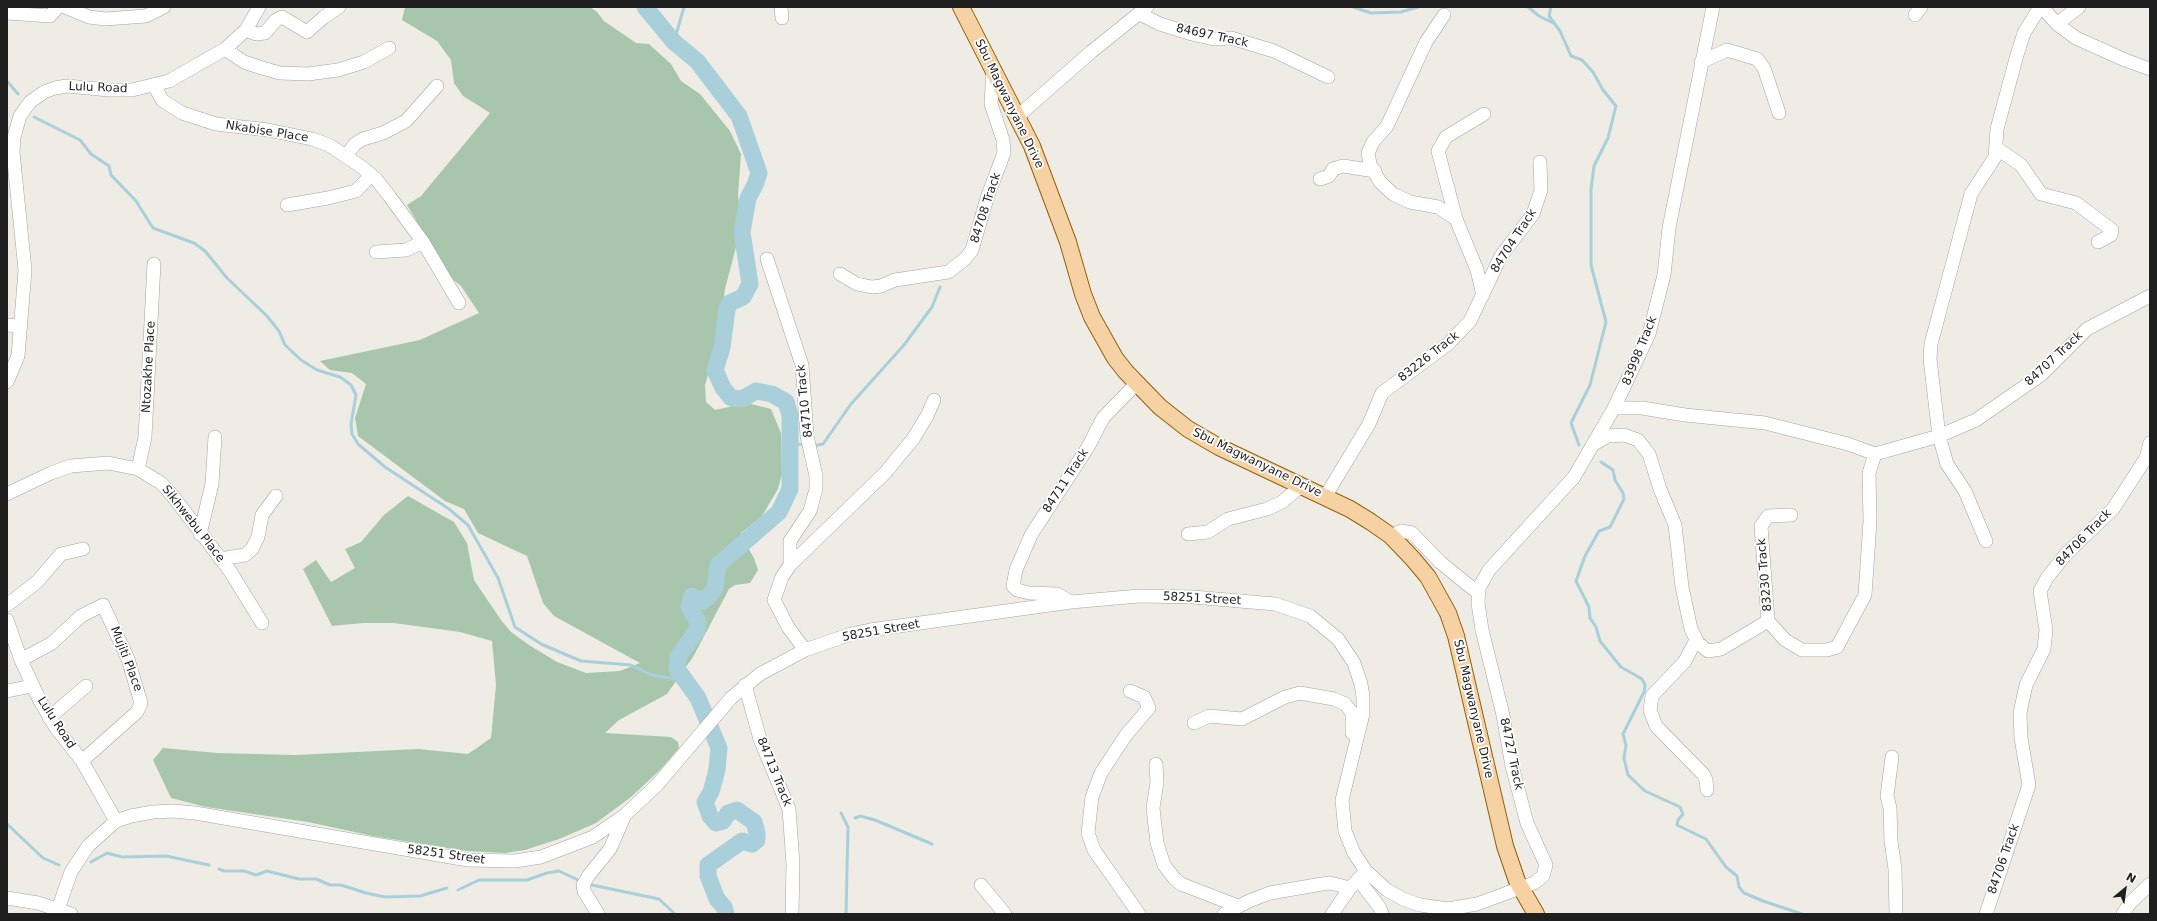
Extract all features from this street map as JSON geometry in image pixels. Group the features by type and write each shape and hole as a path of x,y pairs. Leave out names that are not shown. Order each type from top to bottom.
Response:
{"main road":[{"name":"Sbu Magwanyane Drive","path":"961,7 1018,116 1041,169 1068,242 1083,294 1092,317 1115,358 1136,384 1160,407 1188,429 1219,447 1361,515 1391,536 1413,558 1428,578 1441,600 1452,626 1505,846 1520,888 1536,914"}],"street":[{"path":"7,13 50,16 58,7"},
{"path":"65,7 89,17 105,19 146,16 164,7"},
{"name":"Lulu Road","path":"7,382 18,356 25,270 13,152 14,137 20,116 30,102 44,92 54,88 67,86 117,90 154,85 184,74 225,49 246,30 259,7"},
{"path":"246,30 259,34 265,33 276,20 282,17 307,32 324,17 339,7"},
{"name":"83998 Track","path":"1478,598 1481,583 1489,570 1574,478 1596,443 1638,360 1656,311 1664,275 1671,220 1713,7"},
{"path":"1986,541 1965,491 1947,464 1939,436 1930,359 1930,344 1971,194 1992,162 1996,148 1997,129 2021,40 2041,7 2057,24 2086,43 2150,69"},
{"path":"2057,24 2079,7"},
{"path":"1018,116 1091,52 1143,10"},
{"name":"84697 Track","path":"1143,10 1160,24 1214,39 1231,38 1274,51 1328,77"},
{"path":"1444,15 1426,42 1387,126 1370,148 1368,153 1370,164 1380,182 1400,198 1438,207 1456,220"},
{"path":"225,49 244,62 262,68 280,73 308,74 344,68 364,62 389,48"},
{"path":"1701,62 1727,50 1758,59 1764,68 1779,113"},
{"name":"84708 Track","path":"840,274 857,284 872,287 881,286 895,280 948,272 972,250 988,195 1004,153 1003,140 991,104 993,70"},
{"name":"Nkabise Place","path":"154,85 162,100 169,106 195,118 216,124 268,130 312,139 329,145 346,156 371,175 390,197 423,242 459,303"},
{"path":"346,156 355,144 363,139 383,133 406,121 437,86"},
{"path":"1483,295 1477,270 1456,220 1438,151 1446,137 1484,114"},
{"path":"1996,148 2021,165 2041,194 2076,203 2112,230 2112,235 2098,242"},
{"name":"84704 Track","path":"1483,295 1501,256 1525,226 1539,200 1540,162"},
{"path":"1320,179 1329,176 1333,169 1343,166 1375,171"},
{"path":"287,204 328,198 356,191 371,175"},
{"path":"376,252 406,250 423,242"},
{"name":"84710 Track","path":"767,259 802,365 806,430 816,476 816,489 810,511 790,541 790,565"},
{"name":"Ntozakhe Place","path":"138,469 145,437 154,264"},
{"name":"83226 Track","path":"1325,497 1369,424 1382,393 1458,335 1474,314 1483,295"},
{"name":"84707 Track","path":"1874,454 1939,436 1976,420 2041,375 2087,329 2150,296"},
{"path":"7,325 21,326"},
{"name":"84711 Track","path":"1071,602 1057,594 1029,592 1014,588 1013,581 1016,570 1030,535 1088,447 1106,413 1136,384"},
{"path":"805,650 788,627 774,600 782,577 790,565 885,473 913,439 927,416 934,400"},
{"path":"1614,408 1642,408 1685,415 1766,423 1848,444 1874,454 1869,473 1870,521 1865,595 1840,642 1834,649 1802,650 1785,640 1768,621"},
{"path":"1596,443 1608,436 1624,435 1638,440 1644,446 1653,463 1660,489 1673,520 1686,605 1691,629 1696,640 1685,661 1652,696 1650,710 1656,726 1703,774 1707,790"},
{"path":"200,534 212,484 215,437"},
{"name":"84706 Track","path":"1986,914 2029,785 2021,738 2020,713 2026,685 2044,649 2046,630 2040,591 2066,554 2113,509 2146,458 2150,443"},
{"name":"Sikhwebu Place","path":"7,494 50,473 71,466 108,463 138,469 161,483 243,589 262,623"},
{"path":"1188,534 1208,532 1228,519 1267,509 1282,502 1302,486"},
{"path":"220,559 245,555 252,549 258,537 262,515 276,496"},
{"name":"83230 Track","path":"1696,640 1702,648 1708,651 1716,651 1768,621 1761,526 1768,516 1791,514"},
{"path":"1391,536 1406,531 1412,534 1478,598"},
{"path":"7,605 34,585 61,554 83,550"},
{"name":"58251 Street","path":"58,909 71,872 78,858 88,846 116,821 131,816 173,810 468,860 492,862 515,861 541,857 592,837 625,815 657,785 717,713 745,686 769,668 805,650 851,634 870,630 1071,602 1139,596 1193,597 1275,604 1310,616 1338,639 1354,663 1362,684 1362,714 1342,800 1343,816 1358,879 1387,890 1403,899 1435,908 1448,909 1477,904 1520,888"},
{"name":"84727 Track","path":"1478,598 1482,630 1523,811 1546,865 1546,872 1539,880 1520,888"},
{"name":"Mujiti Place","path":"20,660 52,643 81,616 103,605 128,659 141,703 137,712 82,761"},
{"name":"Lulu Road","path":"7,622 20,660 49,718 82,761 116,821"},
{"path":"7,691 32,686"},
{"path":"49,718 86,686"},
{"name":"84713 Track","path":"745,686 760,739 789,809 793,864 792,914"},
{"path":"1130,691 1144,697 1149,708 1126,734 1101,773 1092,797 1088,832 1094,850 1139,914"},
{"path":"1194,723 1209,716 1242,719 1293,694 1307,694 1334,699 1345,704 1352,713 1353,726 1346,755 1350,766"},
{"path":"1892,757 1887,796 1890,808 1891,841 1895,869 1896,914"},
{"path":"1156,764 1157,782 1153,808 1157,843 1164,865 1174,878 1181,884 1238,906"},
{"path":"598,914 584,891 583,885 589,875 610,849 625,815"},
{"path":"1224,914 1238,906 1270,893 1306,886 1330,884 1358,879"},
{"path":"1332,914 1358,879"},
{"path":"1358,879 1380,908 1382,914"},
{"path":"2122,914 2130,903 2150,884"},
{"path":"981,885 1005,914"},
{"path":"7,898 38,902 71,914"}],"green space":[{"path":"405,7 590,7 597,12 604,21 636,43 649,44 671,64 681,81 700,94 730,131 741,154 738,195 741,228 725,289 719,337 705,385 706,402 715,410 747,403 771,409 781,433 782,474 778,489 762,516 740,534 754,558 758,570 750,583 735,585 729,589 693,657 667,694 619,720 605,733 671,737 678,742 679,748 660,770 631,797 596,823 559,839 525,850 505,853 466,851 373,836 308,822 206,807 171,798 153,760 163,748 217,753 295,755 418,749 468,754 491,738 496,685 492,641 460,632 394,623 363,623 332,626 303,569 316,560 331,582 355,568 345,549 361,542 384,515 408,496 454,522 467,543 474,580 511,632 529,645 557,662 586,673 620,671 640,663 554,616 543,603 527,556 478,533 464,509 445,501 358,436 355,418 366,384 352,373 330,370 320,361 420,340 479,313 461,286 451,278 407,205 421,196 490,113 463,96 454,83 451,60 437,41 402,20"}],"waterway":[{"path":"645,7 674,42 697,61 739,116 759,173 748,198 742,232 750,284 743,297 730,303 727,309 722,348 715,370 723,388 731,398 742,399 756,391 772,394 786,402 790,415 790,489 779,512 718,565 715,587 711,594 703,601 692,596 689,607 698,622 697,630 678,657 677,669 698,698 719,748 717,770 711,792 705,802 710,816 716,823 723,821 728,813 737,810 754,822 757,833 757,840 752,844 742,841 708,865 708,876 717,899 724,907 726,914"},
{"path":"674,42 684,7"},
{"path":"1353,7 1371,13 1401,12 1418,7"},
{"path":"1528,7 1539,16 1553,23"},
{"path":"1551,7 1549,16 1560,31 1571,56 1582,60 1593,72 1603,90 1616,106 1608,138 1594,166 1591,190 1591,265 1606,322 1590,385 1571,423 1579,445"},
{"path":"7,81 18,94"},
{"path":"34,117 80,140 91,154 109,166 111,175 136,201 153,228 194,243 205,251 227,278 267,316 279,331 285,345 301,360 317,370 340,377 351,385 356,395 351,424 352,434 358,444 385,467 449,509 468,525 498,578 515,627 541,644 581,661 631,665 652,675 687,681"},
{"path":"813,446 823,444 851,404 904,345 932,307 940,287"},
{"path":"789,443 805,445"},
{"path":"1601,462 1613,470 1615,480 1623,493 1624,499 1610,527 1599,531 1585,556 1576,581 1589,607 1590,618 1596,627 1600,641 1621,667 1642,679 1645,685 1644,692 1623,734 1626,745 1624,758 1628,775 1645,791 1680,807 1683,814 1678,820 1677,825 1706,839 1726,867 1737,876 1739,887 1744,893 1802,914"},
{"path":"841,813 848,827 846,914"},
{"path":"855,818 860,816 875,820 932,844"},
{"path":"7,824 43,858 59,865"},
{"path":"91,862 107,853 122,857 166,856 209,865"},
{"path":"219,869 224,871 244,871 256,875 267,871 299,879 316,879 330,885 341,885 385,897 420,896 447,888"},
{"path":"458,890 479,880 527,880 547,873 559,871 580,881"},
{"path":"587,884 659,899 675,914"}]}
